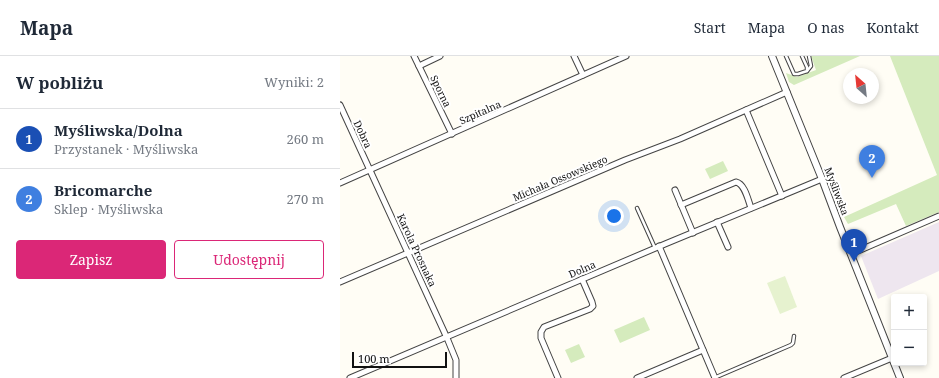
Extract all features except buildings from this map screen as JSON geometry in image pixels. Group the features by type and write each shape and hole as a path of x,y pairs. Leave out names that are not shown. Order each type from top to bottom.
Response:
{"street":[{"name":"Sporna","path":"414,56 452,134"},
{"path":"419,66 440,56"},
{"path":"574,56 583,75"},
{"name":"Szpitalna","path":"340,183 626,56"},
{"name":"Myśliwska","path":"772,56 891,355"},
{"name":"Michała Ossowskiego","path":"340,282 786,92"},
{"name":"Dobra","path":"340,105 370,170"},
{"path":"746,110 782,196"},
{"name":"Karola Prosnaka","path":"370,170 447,338 456,360 456,378"},
{"name":"Dolna","path":"350,378 447,338 657,247 822,179"},
{"path":"681,205 736,182 740,182 743,186 751,208"},
{"path":"675,190 693,233"},
{"path":"851,254 939,216"},
{"path":"717,222 728,247"},
{"path":"657,247 714,378"},
{"path":"558,378 541,338 541,332 544,327 590,309 592,302 582,279"},
{"path":"636,378 703,350"},
{"path":"844,378 891,358"},
{"name":"Myśliwska","path":"895,366 900,378"},
{"path":"858,372 861,378"}],"lane":[{"path":"786,56 794,74 807,71 811,66 809,56"},
{"path":"802,56 807,67 807,71"},
{"path":"637,208 657,247"},
{"path":"714,378 791,345 793,343 794,336"}],"shaded area":[{"path":"939,222 939,271 878,299 861,256"}],"green space":[{"path":"811,56 860,56 794,85 789,82 786,73 797,77 816,70"},
{"path":"890,56 939,56 939,212 906,226 896,204 848,224 844,217 937,175"},
{"path":"723,161 728,171 710,179 705,169"},
{"path":"785,276 797,307 780,314 767,283"},
{"path":"644,317 650,330 620,343 614,330"},
{"path":"579,344 585,357 571,363 565,350"}],"place":[{"name":"Bricomarche","path":"872,178"},
{"name":"Myśliwska/Dolna","path":"854,262"}]}
